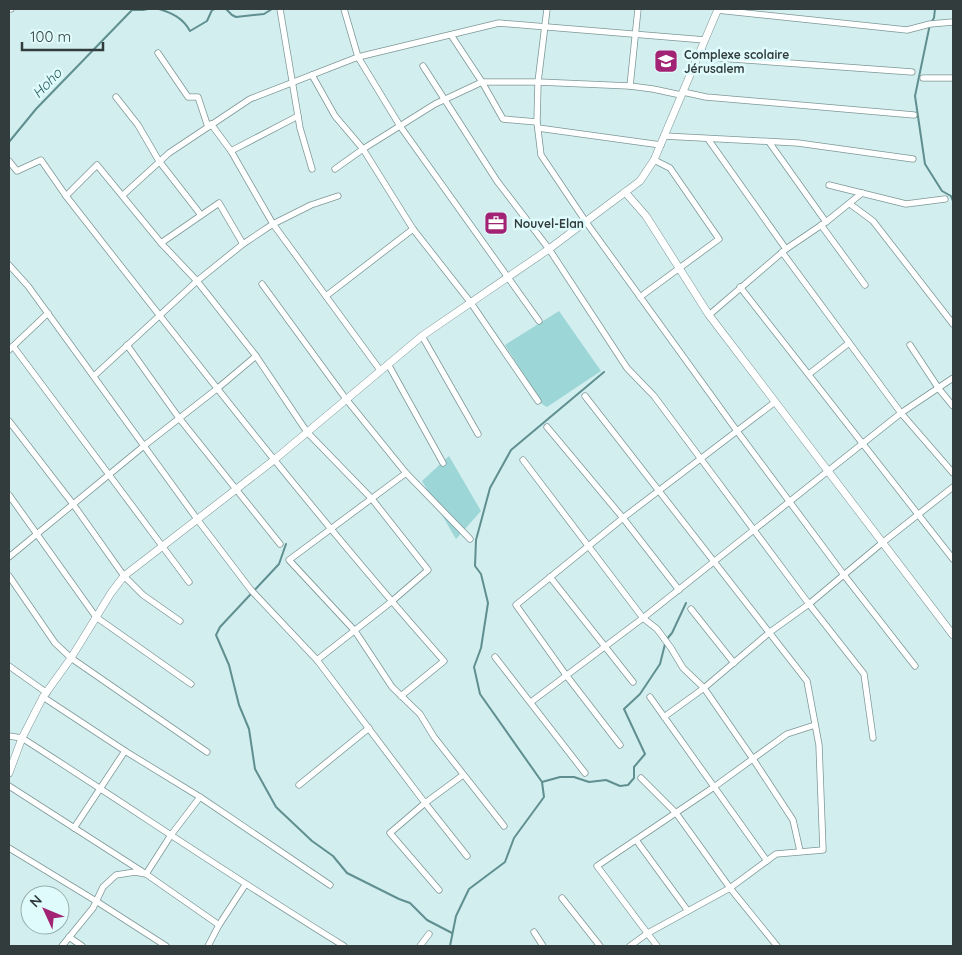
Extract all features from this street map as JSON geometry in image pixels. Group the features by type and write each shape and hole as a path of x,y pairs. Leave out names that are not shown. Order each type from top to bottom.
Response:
{"street":[{"path":"280,9 300,128 312,169"},
{"path":"344,9 358,56 400,126 539,321"},
{"path":"547,9 538,82 537,125 541,155 586,222 737,431 915,666"},
{"path":"630,86 638,9"},
{"path":"9,773 22,738 45,695 124,576 274,460 422,336 549,249 640,181 661,146 718,9 907,30 930,24 953,22"},
{"path":"123,195 169,153 250,99 293,84 358,56 499,23 705,40"},
{"path":"451,35 482,82 503,119 661,146"},
{"path":"700,51 719,58 912,72"},
{"path":"158,54 188,97 198,97 210,126 232,151 273,224 380,370"},
{"path":"423,66 497,181 549,249 627,368 654,396 809,604 864,674 873,738"},
{"path":"312,75 335,116 363,149 413,230 471,303 538,401"},
{"path":"923,78 953,78"},
{"path":"335,169 400,126 445,100 482,82 538,82 630,86 706,97 914,116"},
{"path":"116,97 138,125 159,161 201,215"},
{"path":"232,151 298,116"},
{"path":"664,136 798,143 913,159"},
{"path":"708,139 849,343 901,413 953,473"},
{"path":"769,142 865,285"},
{"path":"9,161 17,171 41,160 66,196 274,460 391,602 444,660 401,696"},
{"path":"640,297 719,239 670,168 654,160"},
{"path":"66,196 97,165 161,243 197,281 256,356 307,432 372,499 428,570 391,602 317,660"},
{"path":"829,185 906,204 945,199"},
{"path":"625,192 646,216 709,315 953,635"},
{"path":"709,315 784,251 850,204 862,193"},
{"path":"94,376 197,281 243,244 273,224 311,205 338,196"},
{"path":"161,243 219,202 243,244"},
{"path":"850,204 874,221 953,324"},
{"path":"326,296 413,230"},
{"path":"9,265 28,286 145,444 197,519 253,592 317,660 467,856"},
{"path":"262,284 346,399 406,473 470,539"},
{"path":"740,287 953,559"},
{"path":"48,313 11,348 109,474 189,582"},
{"path":"422,336 478,434"},
{"path":"808,374 849,343"},
{"path":"127,345 179,418 280,544"},
{"path":"910,345 939,389 953,406"},
{"path":"9,557 145,444 256,356"},
{"path":"388,364 444,463"},
{"path":"530,702 715,562 901,413 953,378"},
{"path":"585,396 807,680 819,745 823,850 776,854 730,888 648,933 630,946"},
{"path":"620,745 566,675 516,605 623,518 775,402"},
{"path":"9,421 74,504 124,576 143,595 180,621"},
{"path":"547,427 623,518 679,590"},
{"path":"523,460 643,618 657,629 672,648 683,668 704,688 793,820 800,851"},
{"path":"406,473 290,560 355,631 392,686 420,714 434,737 504,826"},
{"path":"664,717 704,688 770,632 809,604 953,487"},
{"path":"9,495 96,617 191,684"},
{"path":"9,576 55,643 71,658 207,752"},
{"path":"550,577 633,682"},
{"path":"691,608 734,663"},
{"path":"495,657 585,773"},
{"path":"9,666 45,695 125,751 200,797 330,885"},
{"path":"650,697 767,861"},
{"path":"657,946 597,866 714,787 787,734 815,725"},
{"path":"299,785 369,728"},
{"path":"9,736 22,738 245,885 344,946"},
{"path":"74,828 125,751"},
{"path":"438,890 390,833 425,803 463,775"},
{"path":"641,778 676,813 730,888 777,946"},
{"path":"9,786 146,874 219,925"},
{"path":"146,874 171,835 200,797"},
{"path":"636,840 688,911"},
{"path":"9,848 166,946"},
{"path":"62,946 93,908 104,887 116,875 135,872 146,874"},
{"path":"208,946 245,885"},
{"path":"562,898 600,946"},
{"path":"534,932 543,946"},
{"path":"420,946 429,934"},
{"path":"69,937 82,946"}],"shaded area":[{"path":"559,311 601,371 547,407 542,404 505,345"},
{"path":"449,456 481,511 456,539 422,481"}],"waterway":[{"name":"Hoho","path":"9,142 36,109 132,10 148,9"},
{"name":"Hoho","path":"159,9 177,17 190,31 207,21 212,10 215,9"},
{"name":"Hoho","path":"226,9 236,17 264,14 272,9"},
{"path":"935,9 934,18 930,24 915,96 925,164 942,191 951,196 953,201"},
{"path":"450,946 456,916 469,889 505,862 514,838 544,797 542,782 480,694 474,667 481,648 488,603 481,574 475,566 476,540 490,488 511,450 604,372"},
{"path":"286,544 279,564 220,627 216,635 229,665 239,705 249,729 255,769 276,807 312,841 333,856 347,873 410,903 427,920 452,933"},
{"path":"542,782 560,777 574,777 589,782 606,780 620,786 628,785 634,778 634,767 645,754 624,709 640,694 660,664 666,640 672,633 686,603"},
{"path":"953,928 953,936"}],"place":[{"name":"Complexe scolaire Jérusalem","path":"666,61"},
{"name":"Nouvel-Elan","path":"496,223"}]}
